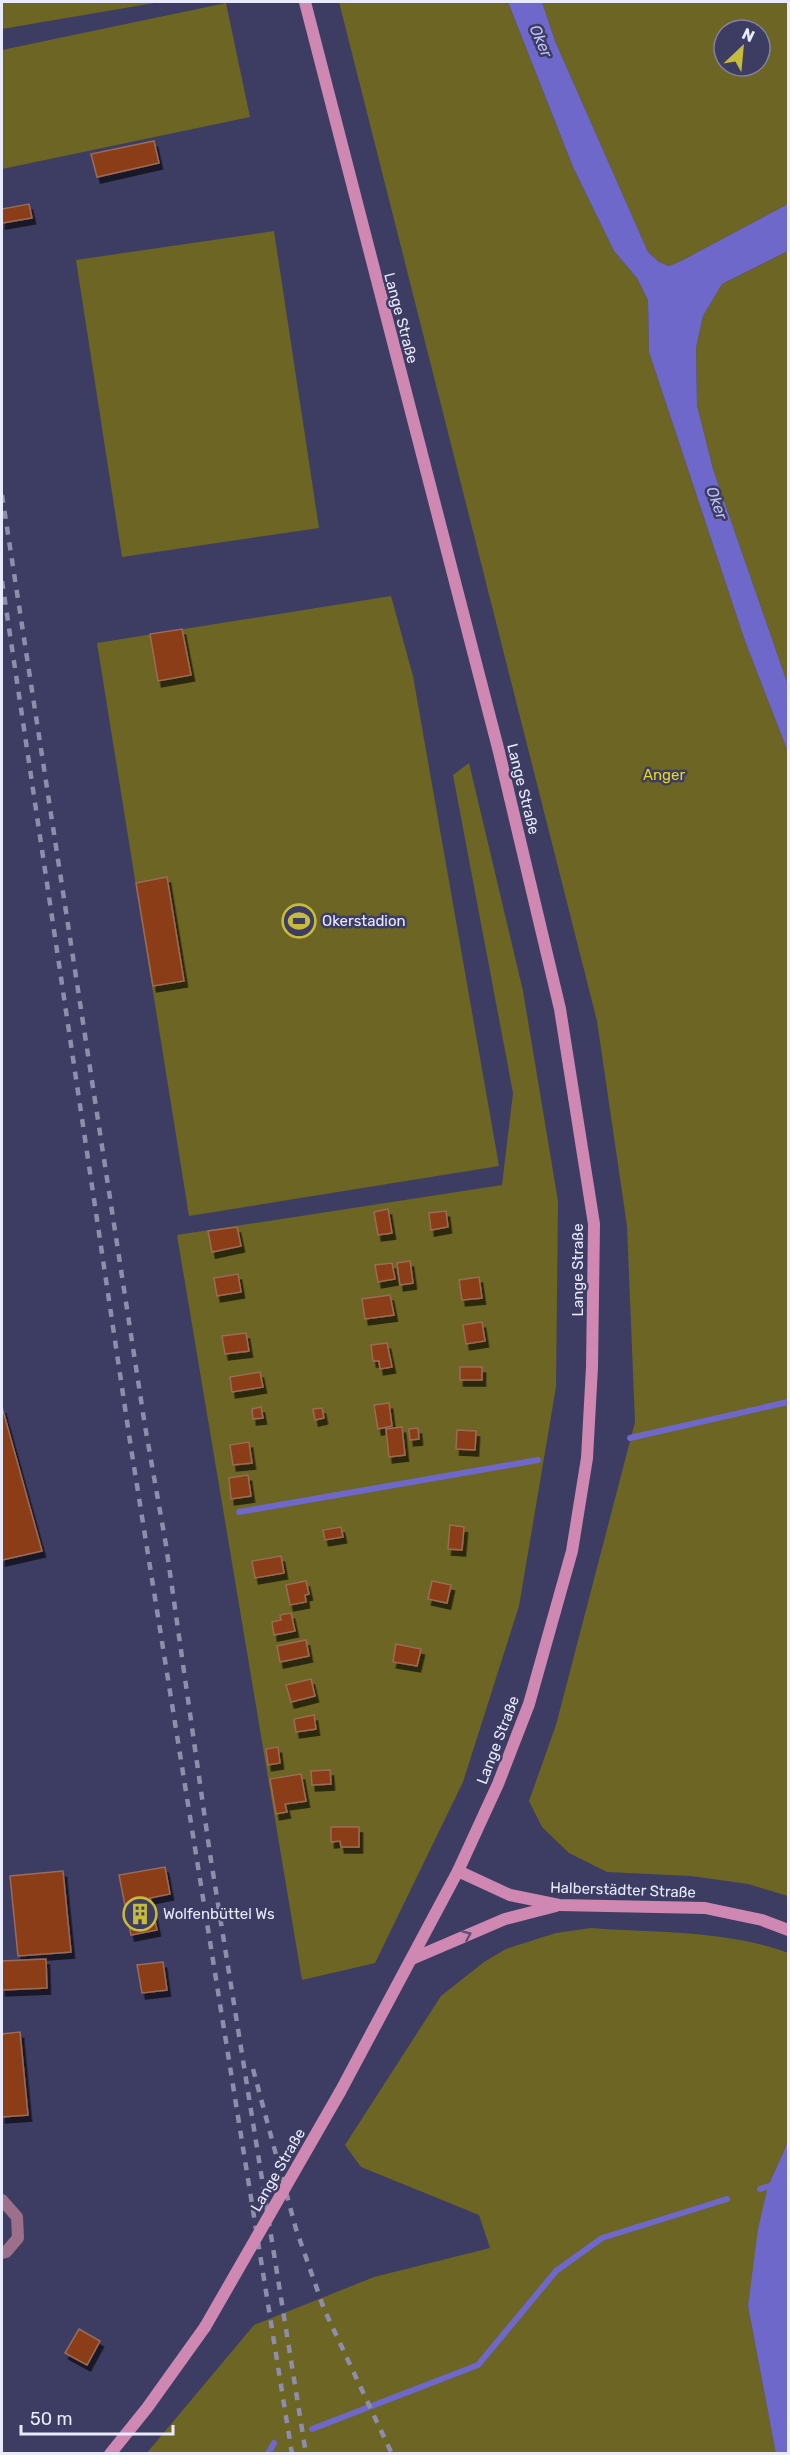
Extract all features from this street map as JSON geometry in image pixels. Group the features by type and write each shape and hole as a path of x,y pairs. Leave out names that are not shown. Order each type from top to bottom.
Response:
{"street":[{"name":"Lange Straße","path":"110,2454 147,2408 205,2327 340,2092 414,1958 458,1871 498,1784 529,1704 572,1551 587,1458 592,1367 594,1224 560,1009 499,752 305,2"},
{"name":"Halberstädter Straße","path":"458,1871 510,1895 559,1905 705,1908 762,1920 789,1930"},
{"path":"414,1958 505,1919 559,1905"},
{"path":"2,2200 17,2217 18,2238 6,2252 2,2253"}],"green space":[{"path":"2,2 160,2 2,29"},
{"name":"Anger","path":"339,2 508,2 573,167 614,251 637,278 648,300 649,352 745,641 788,752 788,1896 748,1884 691,1876 607,1872 569,1853 542,1827 529,1801 556,1725 635,1422 627,1226 597,1021"},
{"path":"542,2 788,2 788,204 669,266 659,262 648,252 555,41"},
{"path":"226,3 250,117 2,169 2,50"},
{"path":"274,231 319,528 122,557 76,260"},
{"path":"788,251 788,685 713,469 697,405 696,348 703,316 722,284"},
{"name":"Okerstadion","path":"391,596 413,676 499,1166 189,1216 97,643"},
{"path":"469,763 523,991 558,1201 556,1387 519,1606 463,1782 375,1963 302,1980 177,1235 502,1185 513,1093 453,775"},
{"path":"591,1928 716,1936 741,1940 788,1953 788,2142 768,2186 748,2306 776,2453 146,2454 254,2325 374,2277 490,2248 479,2215 361,2167 345,2145 441,1996 484,1962 506,1949 556,1933"}],"water":[{"name":"Oker","path":"508,2 542,2 555,41 648,252 659,262 669,266 681,261 788,204 788,251 722,284 703,316 696,348 697,405 713,469 788,685 788,752 745,641 649,352 648,300 637,278 614,251 573,167"},
{"path":"788,2142 788,2453 776,2454 748,2306 758,2229 768,2186"}],"building":[{"path":"154,141 159,163 97,177 91,154"},
{"path":"29,204 32,218 2,223 2,209"},
{"path":"182,629 191,675 158,681 150,634"},
{"path":"167,877 184,981 153,986 136,883"},
{"path":"388,1209 392,1233 378,1235 374,1212"},
{"path":"446,1211 448,1227 431,1230 429,1213"},
{"path":"237,1227 241,1246 212,1252 208,1231"},
{"path":"410,1261 413,1283 400,1285 397,1263"},
{"path":"392,1263 395,1279 378,1282 375,1265"},
{"path":"238,1274 241,1292 217,1296 214,1278"},
{"path":"479,1277 482,1298 462,1300 459,1280"},
{"path":"390,1295 394,1315 365,1319 362,1299"},
{"path":"482,1322 485,1341 466,1344 463,1325"},
{"path":"246,1333 249,1351 225,1354 222,1336"},
{"path":"387,1343 392,1367 380,1369 379,1361 373,1361 371,1345"},
{"path":"460,1367 482,1367 482,1380 460,1380"},
{"path":"260,1372 263,1387 232,1392 230,1377"},
{"path":"389,1403 392,1426 378,1429 374,1405"},
{"path":"2,1407 42,1551 2,1560"},
{"path":"261,1407 263,1418 253,1419 252,1409"},
{"path":"322,1408 324,1418 315,1420 313,1409"},
{"path":"402,1427 405,1455 389,1457 386,1429"},
{"path":"418,1428 419,1439 410,1440 409,1429"},
{"path":"457,1430 476,1431 475,1450 456,1449"},
{"path":"249,1442 252,1463 233,1465 230,1445"},
{"path":"248,1475 251,1496 231,1499 229,1478"},
{"path":"450,1525 464,1527 462,1550 448,1549"},
{"path":"341,1527 343,1537 325,1540 323,1530"},
{"path":"281,1556 284,1573 255,1578 252,1561"},
{"path":"306,1581 309,1594 305,1595 306,1602 290,1605 286,1585"},
{"path":"432,1581 451,1585 447,1603 428,1599"},
{"path":"291,1613 295,1631 274,1635 272,1622 281,1620 280,1615"},
{"path":"306,1640 309,1656 280,1662 277,1646"},
{"path":"396,1644 421,1649 417,1666 393,1662"},
{"path":"311,1679 315,1696 291,1702 286,1685"},
{"path":"314,1715 316,1729 296,1732 294,1719"},
{"path":"278,1747 280,1763 268,1765 266,1749"},
{"path":"330,1770 331,1784 312,1785 311,1771"},
{"path":"301,1774 306,1801 285,1804 287,1812 276,1814 270,1779"},
{"path":"331,1827 359,1827 359,1847 341,1847 340,1841 331,1842"},
{"name":"Wolfenbüttel Ws","path":"165,1867 170,1894 150,1898 157,1930 131,1935 119,1875"},
{"path":"63,1871 71,1952 18,1956 10,1876"},
{"path":"46,1959 47,1988 2,1990 2,1961"},
{"path":"163,1962 167,1990 142,1993 137,1965"},
{"path":"20,2032 28,2115 2,2117 2,2034"},
{"path":"79,2329 100,2341 87,2365 65,2353"}],"waterway":[{"path":"630,1438 788,1402"},
{"path":"239,1512 538,1460"},
{"path":"760,2189 788,2180"},
{"path":"312,2429 478,2365 556,2271 602,2238 727,2199"},
{"path":"268,2454 274,2443"}],"railway":[{"path":"2,495 145,1426 166,1545 210,1854 306,2454"},
{"path":"2,581 131,1448 292,2454"},
{"path":"253,2069 296,2229 324,2309 392,2454"}],"place":[{"name":"Okerstadion","path":"299,921"},
{"name":"Wolfenbüttel Ws","path":"140,1914"}]}
